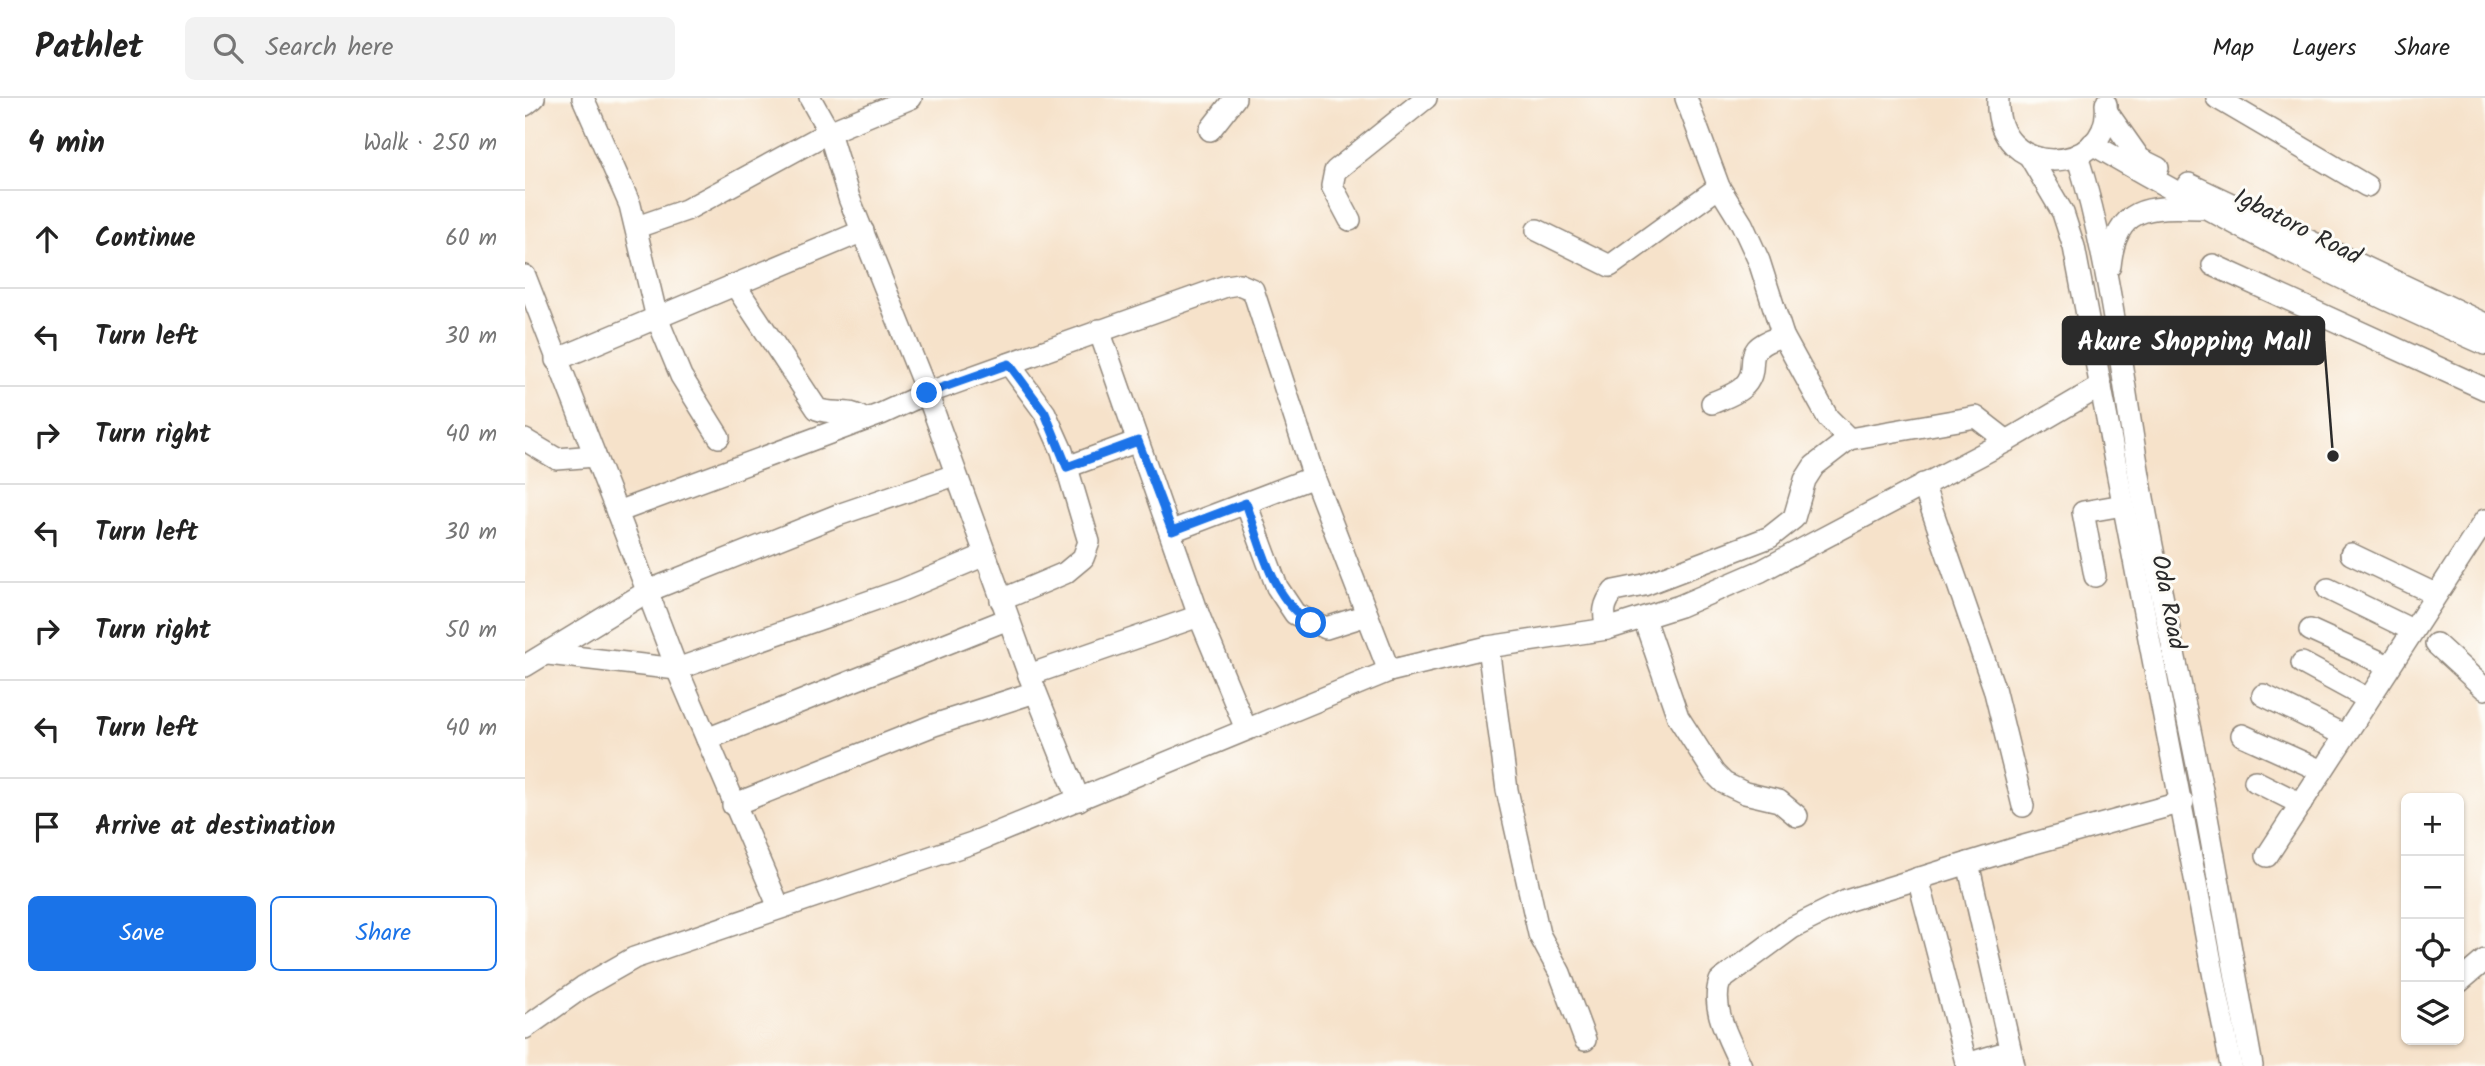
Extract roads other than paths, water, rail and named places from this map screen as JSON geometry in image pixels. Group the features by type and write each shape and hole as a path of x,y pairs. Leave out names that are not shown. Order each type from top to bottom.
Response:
{"street":[{"path":"525,105 534,98"},
{"path":"583,98 637,227 657,318 681,376 719,437"},
{"path":"810,98 829,132 863,231 927,393 1032,683 1079,800"},
{"path":"637,227 685,210 829,132 911,98"},
{"path":"1210,130 1234,98"},
{"path":"1350,220 1332,186 1335,171 1426,98"},
{"path":"1686,98 1719,187 1742,224 1759,261 1783,336 1809,389 1828,418 1849,439"},
{"name":"Oda Road","path":"1989,98 1999,108 2005,134 2016,147 2030,157 2063,213 2074,247 2183,802 2231,1066"},
{"path":"2217,98 2367,186"},
{"path":"2030,157 2047,161 2085,150 2102,130 2106,105"},
{"name":"Igbatoro Road","path":"2106,105 2140,159 2485,324"},
{"name":"Oda Road","path":"2085,150 2092,202 2109,282 2121,379 2252,1066"},
{"name":"Igbatoro Road","path":"2085,150 2401,308 2485,344"},
{"path":"1537,230 1610,267 1719,187"},
{"path":"2109,282 2115,237 2131,218 2142,211 2162,206 2204,208"},
{"path":"556,360 863,231"},
{"path":"2213,265 2485,389"},
{"path":"525,276 677,668 733,805 779,907"},
{"path":"617,512 865,420 927,393 1099,330 1226,286 1239,284 1253,290 1314,477 1389,671"},
{"path":"735,285 817,410 828,414 849,411 865,420"},
{"path":"1099,330 1172,531 1199,616 1245,729"},
{"path":"1711,403 1742,388 1750,376 1755,351 1762,342 1783,336"},
{"path":"707,739 1005,609 1065,573 1083,558 1089,541 1067,467 1045,413 1009,364"},
{"path":"525,1028 583,987 635,958 972,843 1389,671 1488,647 1607,629 1644,619 1761,570 2007,441 2101,386"},
{"path":"1607,629 1603,613 1605,602 1614,591 1644,585 1699,566 1770,537 1786,527 1794,518 1805,480 1814,467 1849,439 1976,417 2007,441"},
{"path":"525,440 558,459 595,456"},
{"path":"1067,467 1138,441"},
{"path":"525,666 648,591 826,520 955,475"},
{"path":"1172,531 1314,477"},
{"path":"1923,484 1994,688 2023,806"},
{"path":"1246,503 1277,587 1295,614 1326,628 1367,615"},
{"path":"2095,576 2083,512 2123,505"},
{"path":"2267,856 2485,520"},
{"path":"2351,554 2435,594"},
{"path":"548,654 677,668 902,590 985,555"},
{"path":"2329,589 2412,630"},
{"path":"733,805 1199,616"},
{"path":"1644,619 1678,717 1714,773 1724,783 1745,793 1779,801 1797,816"},
{"path":"2310,630 2389,666"},
{"path":"2436,644 2485,689"},
{"path":"1488,647 1507,790 1539,934 1560,973 1585,1041"},
{"path":"2302,663 2368,699"},
{"path":"2263,695 2344,735"},
{"path":"2242,735 2322,771"},
{"path":"2255,782 2301,804"},
{"path":"1741,1066 1717,1007 1716,992 1720,981 1792,928 1846,901 2183,802"},
{"path":"1918,878 1967,1065 2012,1058 1968,863"},
{"path":"2464,978 2485,960"}],"place":[{"name":"Akure Shopping Mall","path":"2333,456"}]}
